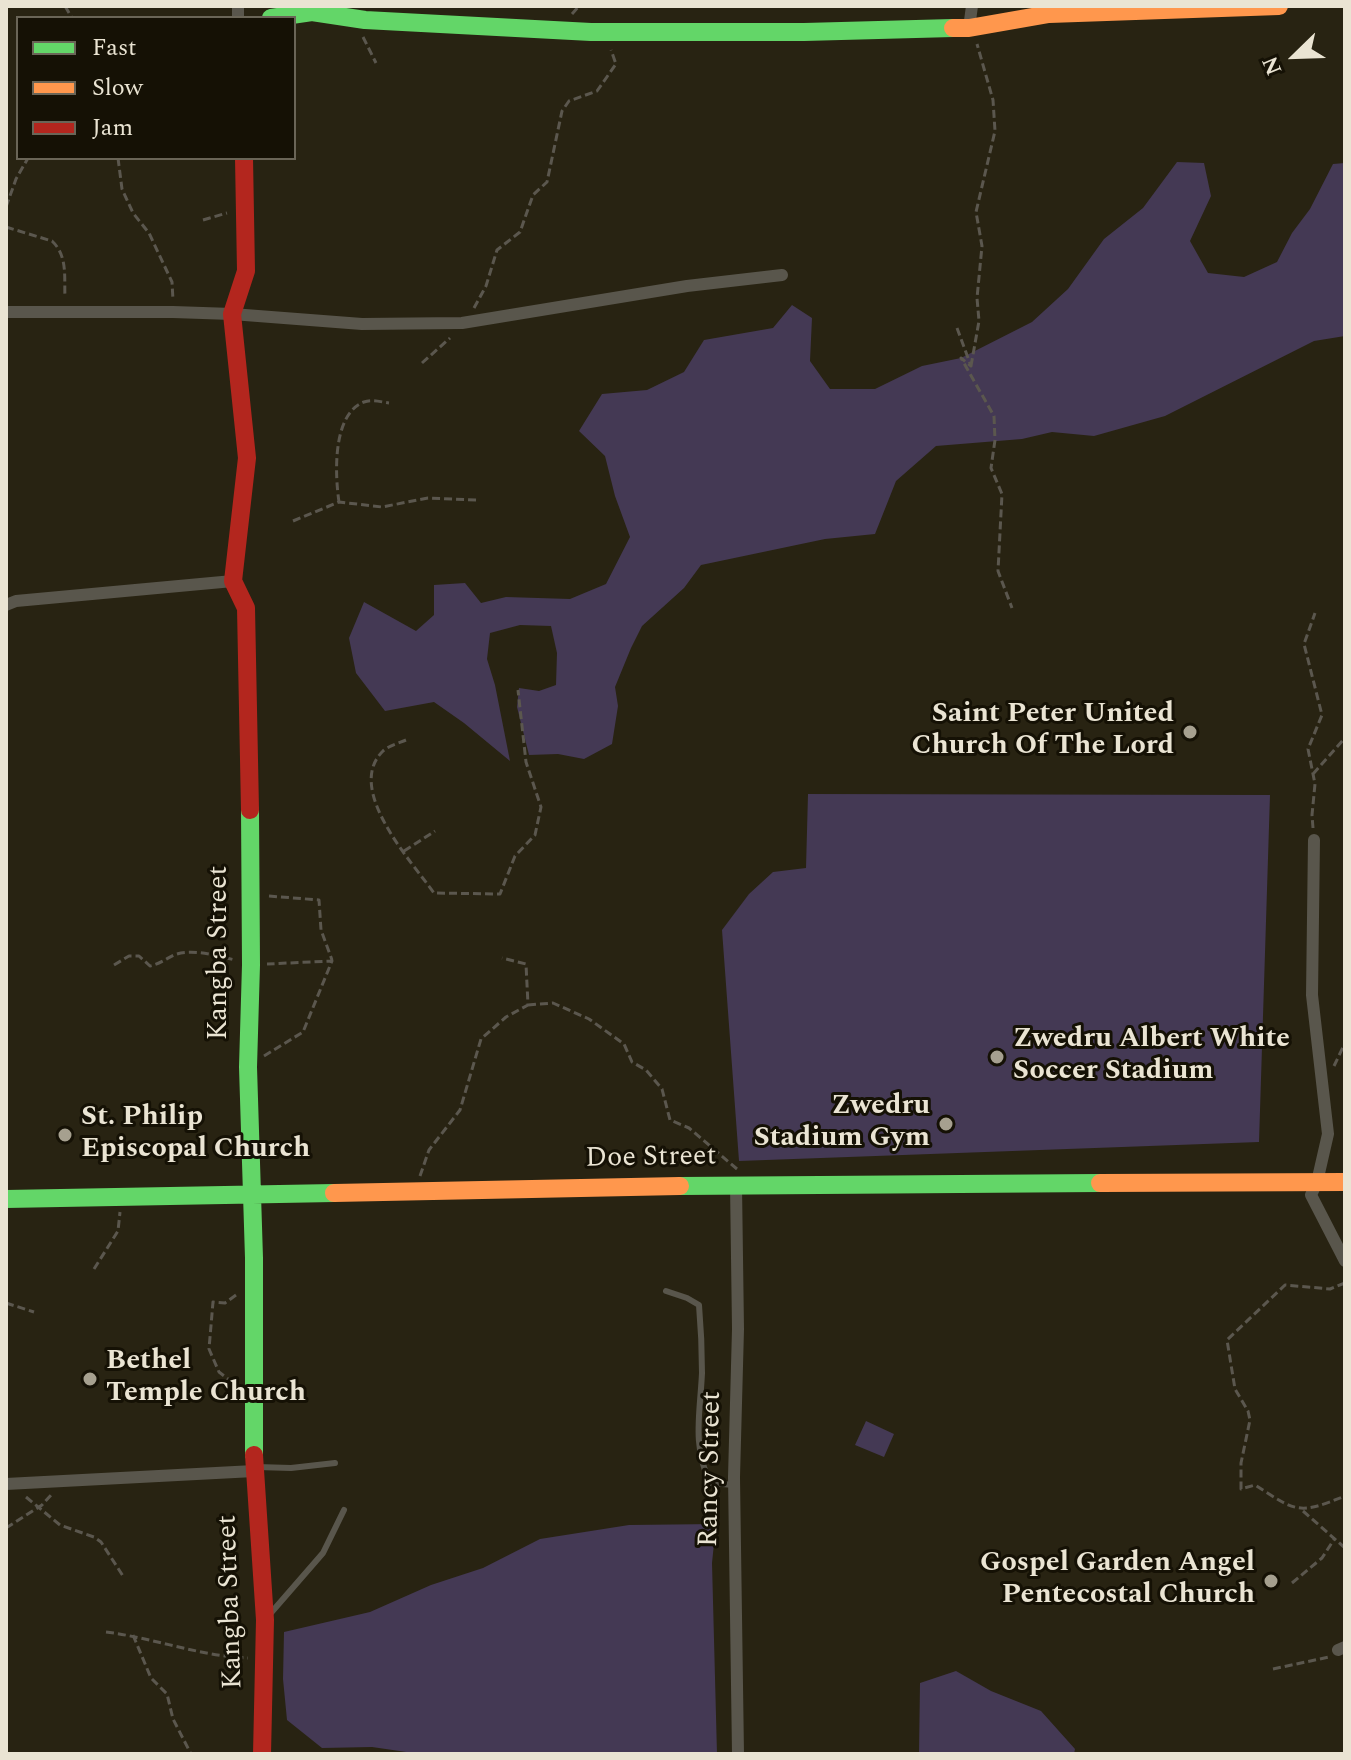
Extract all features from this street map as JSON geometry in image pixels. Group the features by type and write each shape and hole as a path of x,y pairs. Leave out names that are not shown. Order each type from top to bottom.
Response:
{"street":[{"path":"964,28 972,6"},
{"path":"285,16 312,12 354,19 604,32 964,28 1049,14 1279,6"},
{"name":"Kangba Street","path":"244,160 246,271 232,314 247,458 233,581 246,608 248,647 251,964 248,1067 254,1283 254,1469 265,1620 262,1754"},
{"path":"6,312 173,312 362,324 467,322 687,286 782,275"},
{"path":"6,605 16,601 233,581"},
{"path":"1314,840 1312,995 1328,1134 1311,1195 1345,1261"},
{"name":"Doe Street","path":"6,1199 745,1185 1345,1182"},
{"name":"Rancy Street","path":"738,1754 734,1485 745,1185"},
{"path":"12,1484 254,1469"}],"lane":[{"path":"666,1291 699,1305 702,1333 697,1423 700,1462 710,1483 734,1485"},
{"path":"254,1469 335,1463"},
{"path":"265,1620 323,1553 344,1510"}],"path":[{"path":"354,19 376,63"},
{"path":"964,28 978,45 993,100 995,131 976,212 982,246 977,298 979,321 971,366"},
{"path":"422,363 467,322 486,286 497,250 520,232 533,195 547,182 562,111 569,101 597,91 616,64 604,32"},
{"path":"6,207 27,160"},
{"path":"118,160 122,189 133,213 149,233 172,282 173,312"},
{"path":"203,220 246,207"},
{"path":"6,227 57,245 63,256 65,305"},
{"path":"957,328 971,366"},
{"path":"971,366 961,358 994,416 991,468 1002,494 998,571 1012,608"},
{"path":"339,502 336,478 338,442 347,416 363,402 389,403"},
{"path":"293,521 339,502 382,507 428,498 477,500"},
{"path":"1314,840 1312,815 1315,784 1308,749 1322,715 1304,644 1315,613"},
{"path":"406,740 384,750 371,769 373,799 383,823 434,893 500,894 515,856 535,835 541,807 526,762 518,690"},
{"path":"1313,774 1345,738"},
{"path":"404,851 435,831"},
{"path":"248,1067 303,1032 332,961 321,930 319,900 249,895"},
{"path":"114,965 129,956 139,956 150,966 167,961 174,955 200,953 251,964 332,961"},
{"path":"502,958 526,964 528,1005"},
{"path":"415,1191 429,1150 460,1110 481,1039 506,1017 528,1005 553,1003 589,1019 624,1044 632,1062 646,1070 662,1089 670,1120 689,1128 745,1185"},
{"path":"94,1269 118,1231 122,1196"},
{"path":"254,1283 225,1303 213,1302 209,1349 219,1372 234,1381 254,1408"},
{"path":"1345,1283 1330,1289 1285,1285 1227,1340 1235,1389 1250,1420 1241,1463 1241,1489 1255,1485 1292,1509 1313,1509 1345,1496"},
{"path":"6,1303 34,1312"},
{"path":"6,1528 40,1507 65,1480"},
{"path":"12,1484 60,1525 101,1542 123,1576"},
{"path":"1301,1509 1345,1548"},
{"path":"1292,1583 1322,1558 1335,1538"},
{"path":"106,1632 133,1635 222,1657 264,1659"},
{"path":"133,1635 151,1678 167,1694 173,1719 191,1754"},
{"path":"1273,1669 1329,1657 1342,1648"}],"shaded area":[{"path":"1177,162 1204,163 1211,196 1190,241 1208,273 1244,277 1277,262 1333,164 1345,163 1345,336 1314,341 1165,416 1094,436 1052,432 1022,439 936,446 896,481 875,534 825,539 701,565 684,588 642,626 615,687 618,706 612,744 584,759 558,754 529,755 517,707 519,688 539,691 556,685 557,653 551,626 520,625 490,633 487,659 510,761 434,702 385,711 356,673 349,638 364,602 416,631 434,615 434,585 465,583 481,603 506,597 570,599 606,584 630,537 605,456 579,431 602,394 647,390 684,372 704,340 773,328 792,305 812,318 810,361 830,389 875,389 922,366 961,358 1032,322 1068,289 1104,239 1143,208"},
{"name":"Zwedru Albert White Soccer Stadium","path":"808,794 1270,795 1259,1142 739,1161 722,930 749,894 773,872 806,868"},
{"path":"866,1421 894,1434 884,1457 855,1445"},
{"path":"716,1524 712,1563 717,1754 420,1754 372,1747 322,1748 287,1720 283,1679 284,1632 370,1612 431,1585 483,1568 540,1539 629,1525"},
{"path":"956,1671 991,1691 1041,1711 1075,1749 1074,1754 919,1754 920,1683"}],"traffic: fast":[{"path":"285,16 312,12 365,20 591,32 953,28"},
{"path":"250,810 248,1067 254,1258 254,1455"},
{"path":"680,1186 1100,1183"},
{"path":"6,1199 334,1193"}],"traffic: slow":[{"path":"953,28 1049,14 1279,6"},
{"path":"1100,1183 1345,1182"},
{"path":"334,1193 680,1186"}],"traffic: jam":[{"path":"244,160 246,271 232,314 247,458 233,581 246,608 250,810"},
{"path":"254,1455 265,1620 262,1754"}],"place":[{"name":"Saint Peter United Church Of The Lord","path":"1190,732"},
{"name":"Zwedru Albert White Soccer Stadium","path":"997,1057"},
{"name":"Zwedru Stadium Gym","path":"946,1124"},
{"name":"St. Philip Episcopal Church","path":"65,1135"},
{"name":"Bethel Temple Church","path":"90,1379"},
{"name":"Gospel Garden Angel Pentecostal Church","path":"1271,1581"}]}
